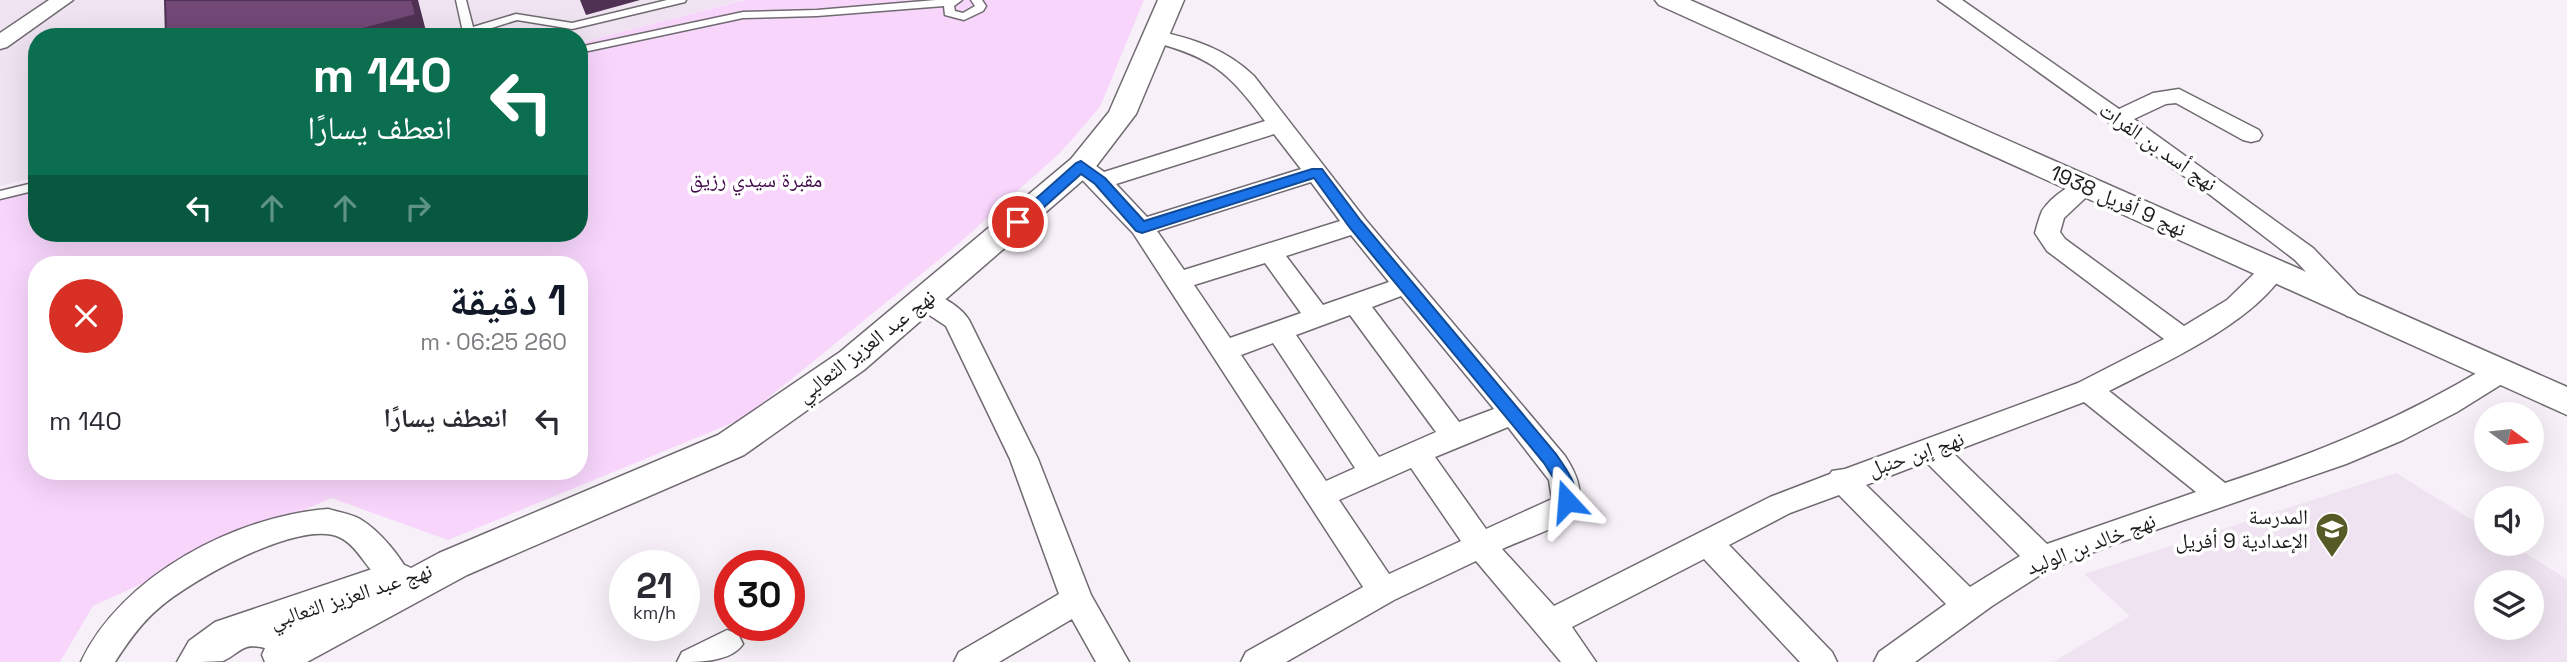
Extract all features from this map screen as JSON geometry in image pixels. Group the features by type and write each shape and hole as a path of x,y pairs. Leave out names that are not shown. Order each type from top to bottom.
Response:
{"street":[{"path":"0,43 63,0"},
{"name":"نهج عبد العزيز الثعالبي","path":"280,659 453,564 731,445 852,361 926,300 1091,174 1122,114 1171,0"},
{"name":"نهج 9 أفريل 1938","path":"1668,0 2567,402"},
{"name":"نهج أسد بن الفرات","path":"1948,0 2119,118 2304,254 2356,309"},
{"path":"1157,37 1184,43 1221,58 1247,81 1356,225 1556,469 1566,487 1567,501 1563,507 1383,592 1257,662"},
{"path":"2119,118 2161,98 2179,96 2251,135"},
{"path":"1278,125 1091,174 1142,228 1383,592"},
{"path":"1142,228 1317,172"},
{"path":"2085,187 2053,214 2047,233 2056,245 2184,340"},
{"path":"1176,282 1356,225"},
{"path":"1270,252 1318,317"},
{"name":"نهج إبن حنبل","path":"1550,623 1780,505 1842,479 1931,450 2088,390 2184,340 2236,307 2272,271"},
{"path":"1223,351 1406,285"},
{"path":"926,300 956,320 1024,459 1077,600 1112,662"},
{"path":"1355,303 1454,436"},
{"path":"1279,331 1373,472"},
{"name":"نهج خالد بن الوليد","path":"1890,662 1968,605 2042,558 2326,459 2405,426 2470,393 2500,372"},
{"path":"2088,390 2221,496"},
{"path":"1320,496 1454,436 1511,414"},
{"path":"1931,450 2042,558"},
{"path":"1416,453 1480,545 1550,623 1569,659"},
{"path":"1842,479 1968,605"},
{"path":"97,662 111,639 131,615 166,585 254,537 285,527 327,523 348,527 396,578"},
{"path":"1708,543 1821,662"},
{"name":"نهج عبد العزيز الثعالبي","path":"196,659 225,637 322,601 453,564"},
{"path":"970,662 1077,600"},
{"path":"250,628 275,636 281,643 280,659"},
{"path":"694,662 727,644"}],"lane":[{"path":"461,0 468,28"},
{"path":"482,28 516,17 572,26 681,0"},
{"path":"955,1 949,5 949,13 964,17 979,9 979,1"},
{"path":"588,48 743,15 817,13 955,1"},
{"path":"0,195 28,188"}],"shaded area":[{"path":"0,0 742,0 588,41 588,28 28,28 28,179 0,186"},
{"name":"المدرسة الإعدادية 9 أفريل","path":"2396,473 2474,521 2474,556 2530,556 2567,579 2567,662 2053,662 2130,616 2084,574"}],"green space":[{"name":"مقبرة سيدي رزيق","path":"744,0 1144,0 1100,107 1061,152 956,246 742,419 448,540 331,498 93,606 60,662 0,662 0,189 28,182 28,242 588,242 588,41"}],"building":[{"path":"165,0 412,0 416,15 367,28 166,28"}],"place":[{"name":"المدرسة الإعدادية 9 أفريل","path":"2332,559"}],"route":[{"path":"1018,222 1081,166 1100,181 1142,228 1317,172 1356,225 1550,458 1564,481 1567,501"}]}
